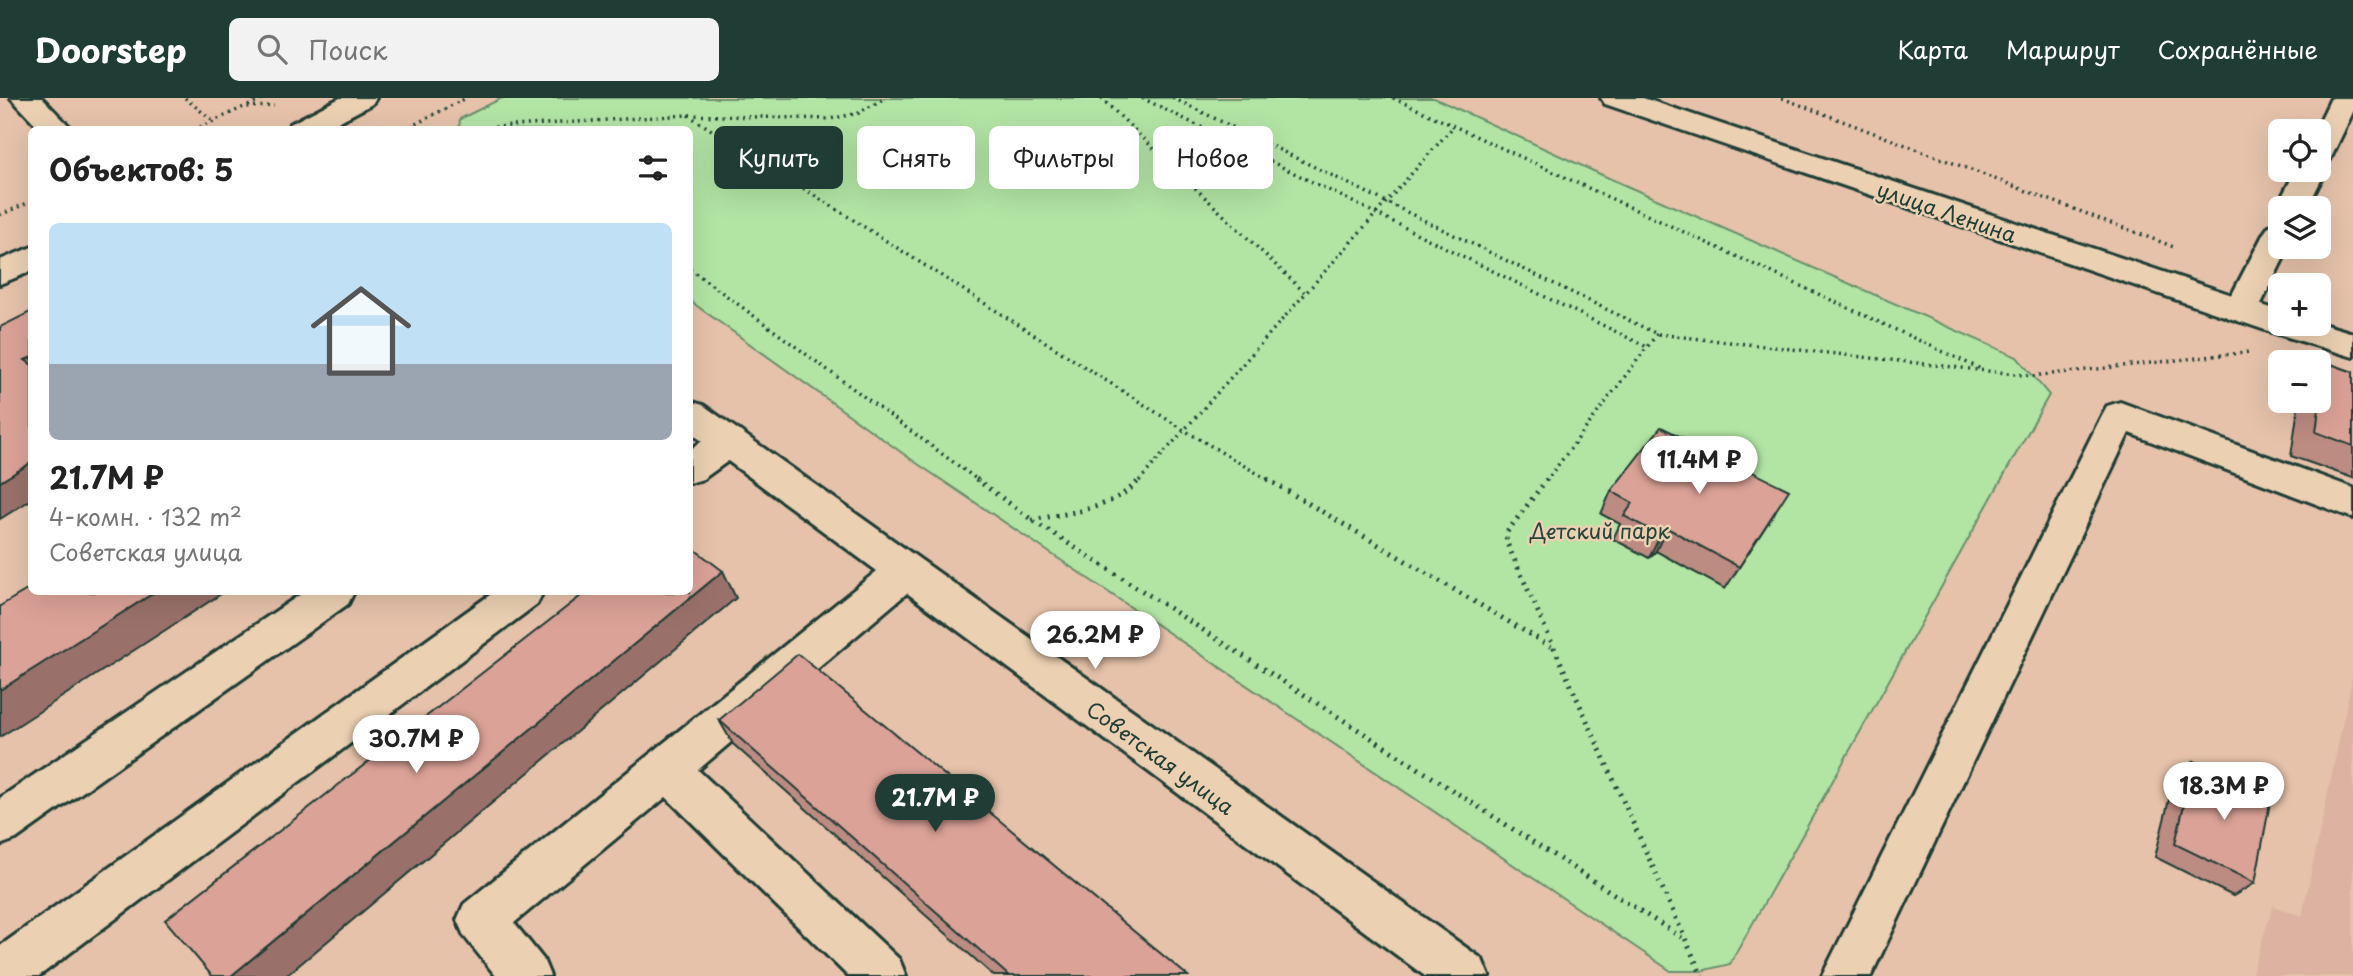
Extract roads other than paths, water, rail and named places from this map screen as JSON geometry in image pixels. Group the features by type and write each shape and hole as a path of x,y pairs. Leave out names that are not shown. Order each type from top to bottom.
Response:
{"street":[{"path":"25,98 55,126"},
{"path":"308,126 362,98"},
{"name":"улица Ленина","path":"1615,98 2268,319"},
{"path":"2331,128 2345,98"},
{"path":"2241,310 2268,257"},
{"path":"0,274 28,260"},
{"name":"улица Ленина","path":"2324,336 2353,345"},
{"path":"1846,976 2120,415 2353,503"},
{"name":"Советская улица","path":"693,416 726,443 1465,976"},
{"path":"693,467 726,443"},
{"path":"526,976 481,920 904,572"},
{"path":"0,824 330,595"},
{"path":"0,975 519,595"},
{"path":"667,769 882,976"}],"park label":[{"name":"Детский парк","path":"1600,530"}]}
